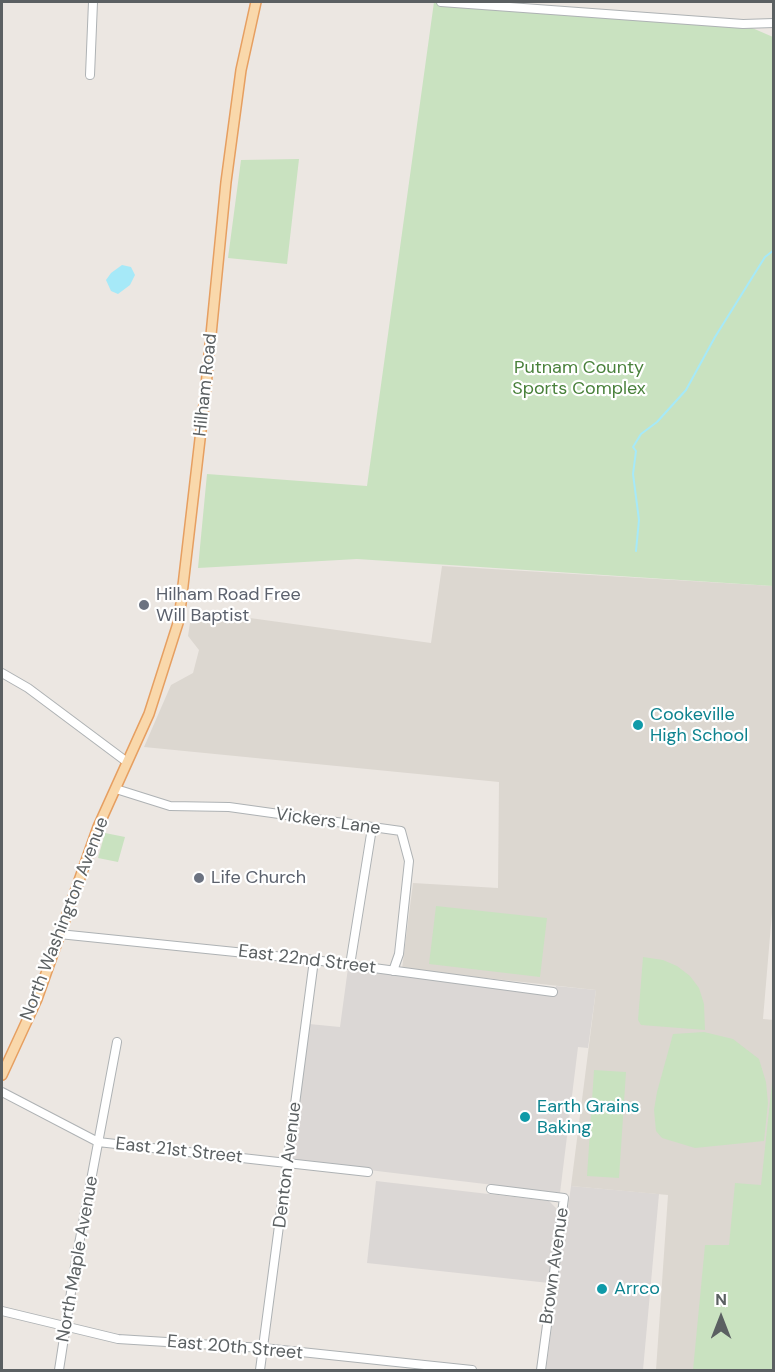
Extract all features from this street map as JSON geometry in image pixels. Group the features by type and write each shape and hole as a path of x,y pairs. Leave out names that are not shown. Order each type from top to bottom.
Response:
{"main road":[{"name":"Hilham Road","path":"127,762 149,714 179,620 187,571 226,182 241,70 256,2"},
{"name":"North Washington Avenue","path":"2,1075 37,999 98,827 127,762"}],"street":[{"path":"90,75 93,2"},
{"path":"441,2 743,24 774,23"},
{"path":"2,673 28,688 127,762"},
{"name":"Vickers Lane","path":"116,789 170,806 229,807 401,831 409,861 399,954 393,971"},
{"path":"350,965 372,828"},
{"name":"East 22nd Street","path":"59,934 314,960 553,992"},
{"name":"Denton Avenue","path":"260,1371 314,960"},
{"name":"North Maple Avenue","path":"59,1371 76,1260 117,1042"},
{"name":"East 21st Street","path":"2,1092 98,1142 368,1172"},
{"name":"Brown Avenue","path":"491,1189 564,1198 541,1371"},
{"name":"East 20th Street","path":"2,1311 118,1339 263,1348 472,1371"}],"shaded area":[{"name":"Cookeville High School","path":"442,566 773,586 774,889 763,1019 774,1020 773,1370 656,1370 668,1195 571,1186 596,990 402,969 413,883 498,888 499,782 144,747 171,685 193,673 199,650 188,636 192,610 431,643"},
{"path":"348,968 555,995 556,986 596,990 588,1048 578,1047 560,1193 294,1161 292,1155 309,1024 340,1027"},
{"path":"376,1181 549,1201 558,1210 549,1283 367,1263"},
{"path":"571,1186 659,1194 643,1370 546,1370"}],"green space":[{"name":"Putnam County Sports Complex","path":"434,2 743,24 773,37 773,586 357,559 198,568 207,474 367,486"},
{"path":"299,159 287,264 228,258 241,160"},
{"path":"105,833 125,837 118,862 98,858"},
{"path":"436,906 547,918 540,977 429,964"},
{"path":"643,957 663,960 677,966 690,976 699,988 704,1004 705,1030 641,1025 638,1020"},
{"path":"704,1032 733,1039 759,1059 766,1082 768,1103 764,1141 695,1148 662,1138 656,1131 654,1110 657,1092 673,1034"},
{"path":"594,1070 626,1072 619,1178 587,1176"},
{"path":"773,1073 773,1370 693,1370 705,1245 729,1245 735,1183 761,1185"}],"water":[{"path":"122,265 131,267 135,275 130,285 118,294 111,291 106,280"}],"waterway":[{"path":"636,551 639,520 633,474 636,451 633,447 641,434 657,422 686,390 715,337 765,257 774,250"}],"place":[{"name":"Hilham Road Free Will Baptist","path":"144,605"},
{"name":"Cookeville High School","path":"638,725"},
{"name":"Life Church","path":"199,878"},
{"name":"Earth Grains Baking","path":"525,1117"},
{"name":"Arrco","path":"602,1289"}]}
